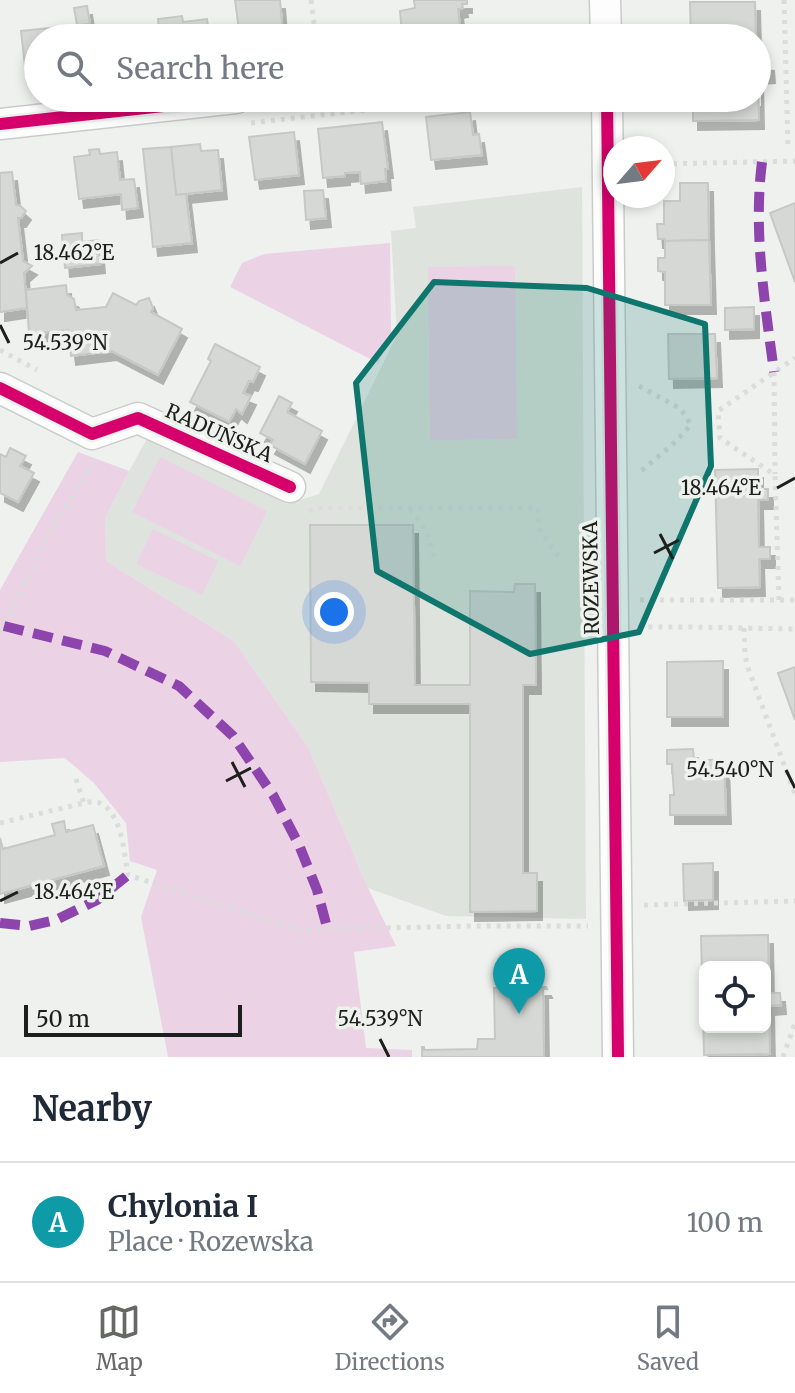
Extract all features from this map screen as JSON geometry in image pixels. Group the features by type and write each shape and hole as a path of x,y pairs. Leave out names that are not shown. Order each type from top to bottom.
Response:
{"street":[{"path":"605,0 606,24"},
{"path":"0,124 109,112"},
{"name":"ROZEWSKA","path":"607,112 618,1057"},
{"name":"RADUŃSKA","path":"0,388 92,434 138,418 299,499"}],"path":[{"path":"311,0 314,24"},
{"path":"784,0 788,147"},
{"path":"675,164 795,161"},
{"path":"775,475 720,438 718,411 795,358"},
{"path":"774,372 779,600"},
{"path":"635,398 635,384 681,409 691,425 636,475"},
{"path":"0,631 51,527 97,456"},
{"path":"299,499 318,508 538,508 539,529 561,560"},
{"path":"409,508 427,532 435,560"},
{"path":"638,600 795,600"},
{"path":"638,615 638,630 646,627 795,629"},
{"path":"744,628 748,668 795,794"},
{"path":"76,779 84,803"},
{"path":"0,823 97,802 109,810 118,824 128,875 299,930 593,926"},
{"path":"642,905 795,901"},
{"path":"783,1057 795,1023"}],"highlighted area":[{"path":"434,282 587,288 705,324 711,466 639,632 530,654 377,571 356,383"}],"shaded area":[{"path":"582,187 586,919 446,916 368,888 308,747 234,641 106,561 105,518 148,437 287,504 319,494 397,335 391,231 416,228 413,207"},
{"path":"390,243 391,333 378,363 230,287 242,263 264,254"},
{"path":"515,266 517,439 430,440 428,267"},
{"path":"78,452 129,471 105,518 106,561 234,641 308,747 396,946 354,952 366,1048 412,1050 412,1057 168,1057 141,917 157,870 130,861 126,823 94,783 65,758 0,762 0,590"},
{"path":"160,457 267,511 240,566 132,512"},
{"path":"153,529 218,561 202,595 136,564"}],"building":[{"path":"235,0 280,0 282,24 238,24"},
{"path":"414,0 467,0 467,4 462,4 463,8 458,9 460,24 401,24 400,11 415,8"},
{"path":"690,2 755,2 756,24 691,24"},
{"path":"87,6 90,24 77,24 74,8"},
{"path":"182,16 183,22 207,19 208,24 159,24 158,19"},
{"path":"21,31 24,31 24,57"},
{"path":"470,112 473,135 479,134 482,155 431,160 426,117"},
{"path":"693,112 759,112 759,120 693,121"},
{"path":"382,122 388,169 385,169 386,181 361,184 360,172 323,178 318,129"},
{"path":"294,132 299,175 255,180 249,137"},
{"path":"200,144 201,151 218,150 222,190 176,195 171,147"},
{"path":"171,147 176,195 186,194 192,243 153,247 143,149"},
{"path":"99,149 100,154 117,152 120,180 134,179 138,208 122,210 121,194 79,199 74,157 90,155 89,150"},
{"path":"12,172 16,205 26,211 18,218 23,261 32,266 24,273 27,308 0,312 0,173"},
{"path":"680,183 708,183 709,240 658,239 657,224 664,224 664,208 675,208 675,201 680,201"},
{"path":"323,190 326,218 306,220 304,191"},
{"path":"795,203 795,282 770,213"},
{"path":"82,233 82,242 98,240 100,264 65,268 62,235"},
{"path":"709,240 711,305 665,305 665,272 658,271 658,258 665,258 665,241"},
{"path":"66,285 67,295 74,299 76,310 106,307 113,293 136,305 149,298 153,308 151,312 182,329 158,375 112,351 71,356 68,330 29,334 26,290"},
{"path":"754,307 754,329 725,330 725,308"},
{"path":"668,334 715,334 717,378 669,379"},
{"path":"215,344 260,367 243,393 251,396 242,414 236,409 229,422 190,402 211,361 208,359"},
{"path":"279,396 292,403 287,412 322,431 305,464 270,445 273,440 260,433"},
{"path":"10,448 26,456 20,466 34,473 18,502 0,493 0,454 6,457"},
{"path":"758,469 758,489 768,489 768,500 758,500 759,547 770,547 770,559 759,559 760,587 718,588 715,470"},
{"path":"310,525 413,525 415,685 470,685 470,591 514,592 515,584 535,584 536,685 523,685 523,873 537,873 537,911 470,912 470,704 369,704 369,683 311,682"},
{"path":"723,661 723,717 667,717 667,662"},
{"path":"795,667 795,720 778,673"},
{"path":"693,749 694,761 724,759 726,815 670,815 670,795 674,795 672,764 667,764 667,750"},
{"path":"64,821 66,832 93,825 104,866 0,894 0,838 3,849 55,835 52,824"},
{"path":"713,863 713,900 684,901 683,864"},
{"path":"768,935 768,961 702,961 701,936"},
{"path":"546,987 543,989 544,1057 422,1057 422,1047 424,1050 477,1049 478,1039 495,1039 494,988"},
{"path":"771,993 780,993 781,1005 771,1006"},
{"path":"703,1033 770,1033 770,1054 704,1055"}],"marked path":[{"path":"762,162 759,241 774,372"},
{"path":"4,626 105,651 179,686 233,736 273,795 299,845 317,890 328,931"},
{"path":"0,923 29,926 56,920 97,900 128,875"}],"cycle path":[{"path":"0,124 109,112"},
{"path":"607,112 618,1057"},
{"path":"0,388 92,434 138,418 290,487"}],"place":[{"name":"Chylonia I","path":"519,1014"}]}
